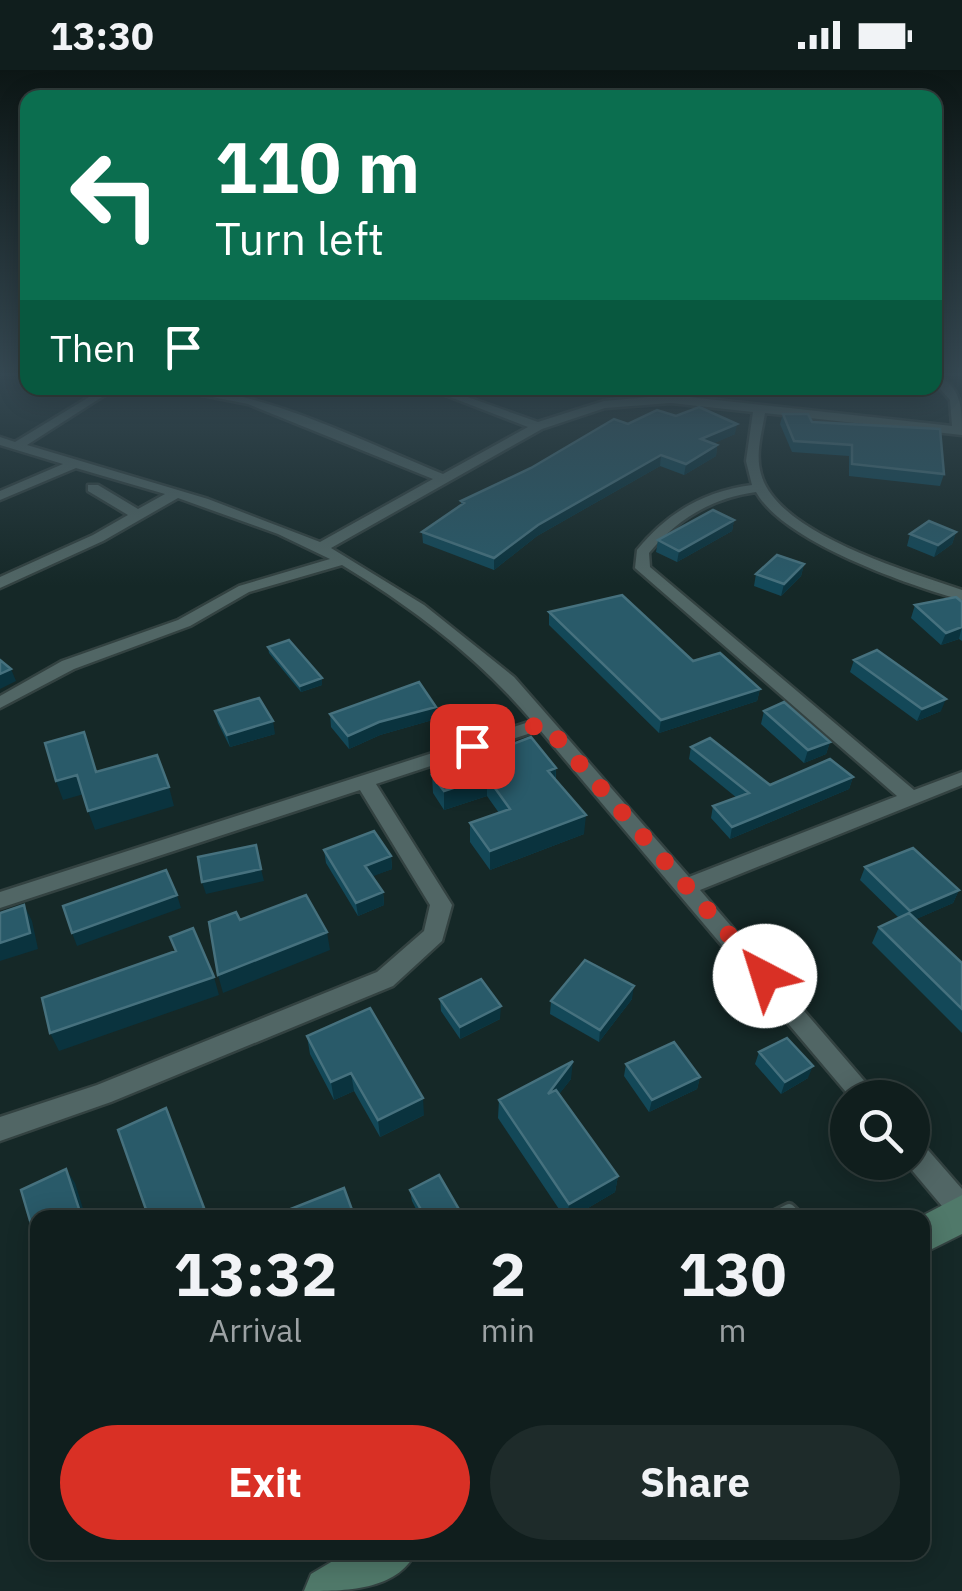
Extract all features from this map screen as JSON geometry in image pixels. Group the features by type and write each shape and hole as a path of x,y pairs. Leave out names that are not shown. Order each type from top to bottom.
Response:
{"street":[{"path":"8,444 173,495 320,548 440,622 508,681 852,1080"},
{"path":"359,444 444,478"},
{"path":"320,548 505,444"},
{"path":"755,444 752,462 760,488 798,526 962,595"},
{"path":"0,496 72,465"},
{"path":"93,488 138,515"},
{"path":"760,488 707,497 650,542 642,553 643,568 910,796"},
{"path":"0,583 173,495"},
{"path":"0,702 39,678 184,623 244,589 342,560"},
{"path":"0,900 544,723"},
{"path":"688,886 962,778"},
{"path":"0,1129 322,1008 386,979 415,954 434,935 440,905 364,781"},
{"path":"930,1173 962,1211 930,1231"},
{"path":"328,1591 380,1560"}],"building":[{"path":"572,444 717,445 686,464 661,455 538,525 494,558 422,532 464,503 461,501"},
{"path":"837,444 941,444 944,474 852,464 852,445"},
{"path":"713,510 734,520 679,551 658,540"},
{"path":"929,521 956,532 938,545 910,534"},
{"path":"777,555 804,564 784,584 756,574"},
{"path":"622,595 693,661 720,653 760,689 661,720 549,612"},
{"path":"956,597 962,602 962,627 946,633 915,605"},
{"path":"289,640 322,678 300,686 268,647"},
{"path":"877,650 946,699 922,709 854,660"},
{"path":"0,660 11,669 0,674"},
{"path":"419,682 436,707 379,722 348,736 330,714"},
{"path":"259,698 273,721 227,735 215,711"},
{"path":"784,702 830,742 808,750 764,711"},
{"path":"84,732 96,772 157,755 169,787 88,811 77,775 56,781 45,743"},
{"path":"531,737 556,768 548,771 586,815 490,851 470,823 510,809 487,777 444,791 432,775"},
{"path":"710,738 770,785 830,759 853,777 732,827 713,806 749,793 691,747"},
{"path":"374,831 391,856 365,866 383,892 356,903 324,850"},
{"path":"256,845 261,869 202,882 198,857"},
{"path":"913,848 959,890 910,911 865,867"},
{"path":"166,870 177,895 72,933 63,906"},
{"path":"306,895 327,932 218,975 209,922 236,912 240,920"},
{"path":"24,905 30,933 0,943 0,913"},
{"path":"909,913 962,963 962,1009 879,927"},
{"path":"193,928 214,977 50,1033 42,998 176,951 170,937"},
{"path":"585,960 634,986 600,1030 551,1001"},
{"path":"481,979 501,1006 460,1027 440,999"},
{"path":"370,1008 423,1098 378,1120 351,1073 331,1082 307,1036"},
{"path":"787,1038 813,1066 785,1082 759,1052"},
{"path":"674,1042 700,1077 652,1100 626,1064"},
{"path":"573,1061 548,1094 556,1090 618,1176 569,1204 499,1100"},
{"path":"166,1108 204,1208 146,1210 118,1130"},
{"path":"66,1169 79,1210 30,1210 30,1221 21,1190"},
{"path":"439,1175 459,1210 421,1210 410,1190"},
{"path":"344,1188 352,1210 288,1210"}],"route":[{"path":"472,746 544,723 765,976"}]}
